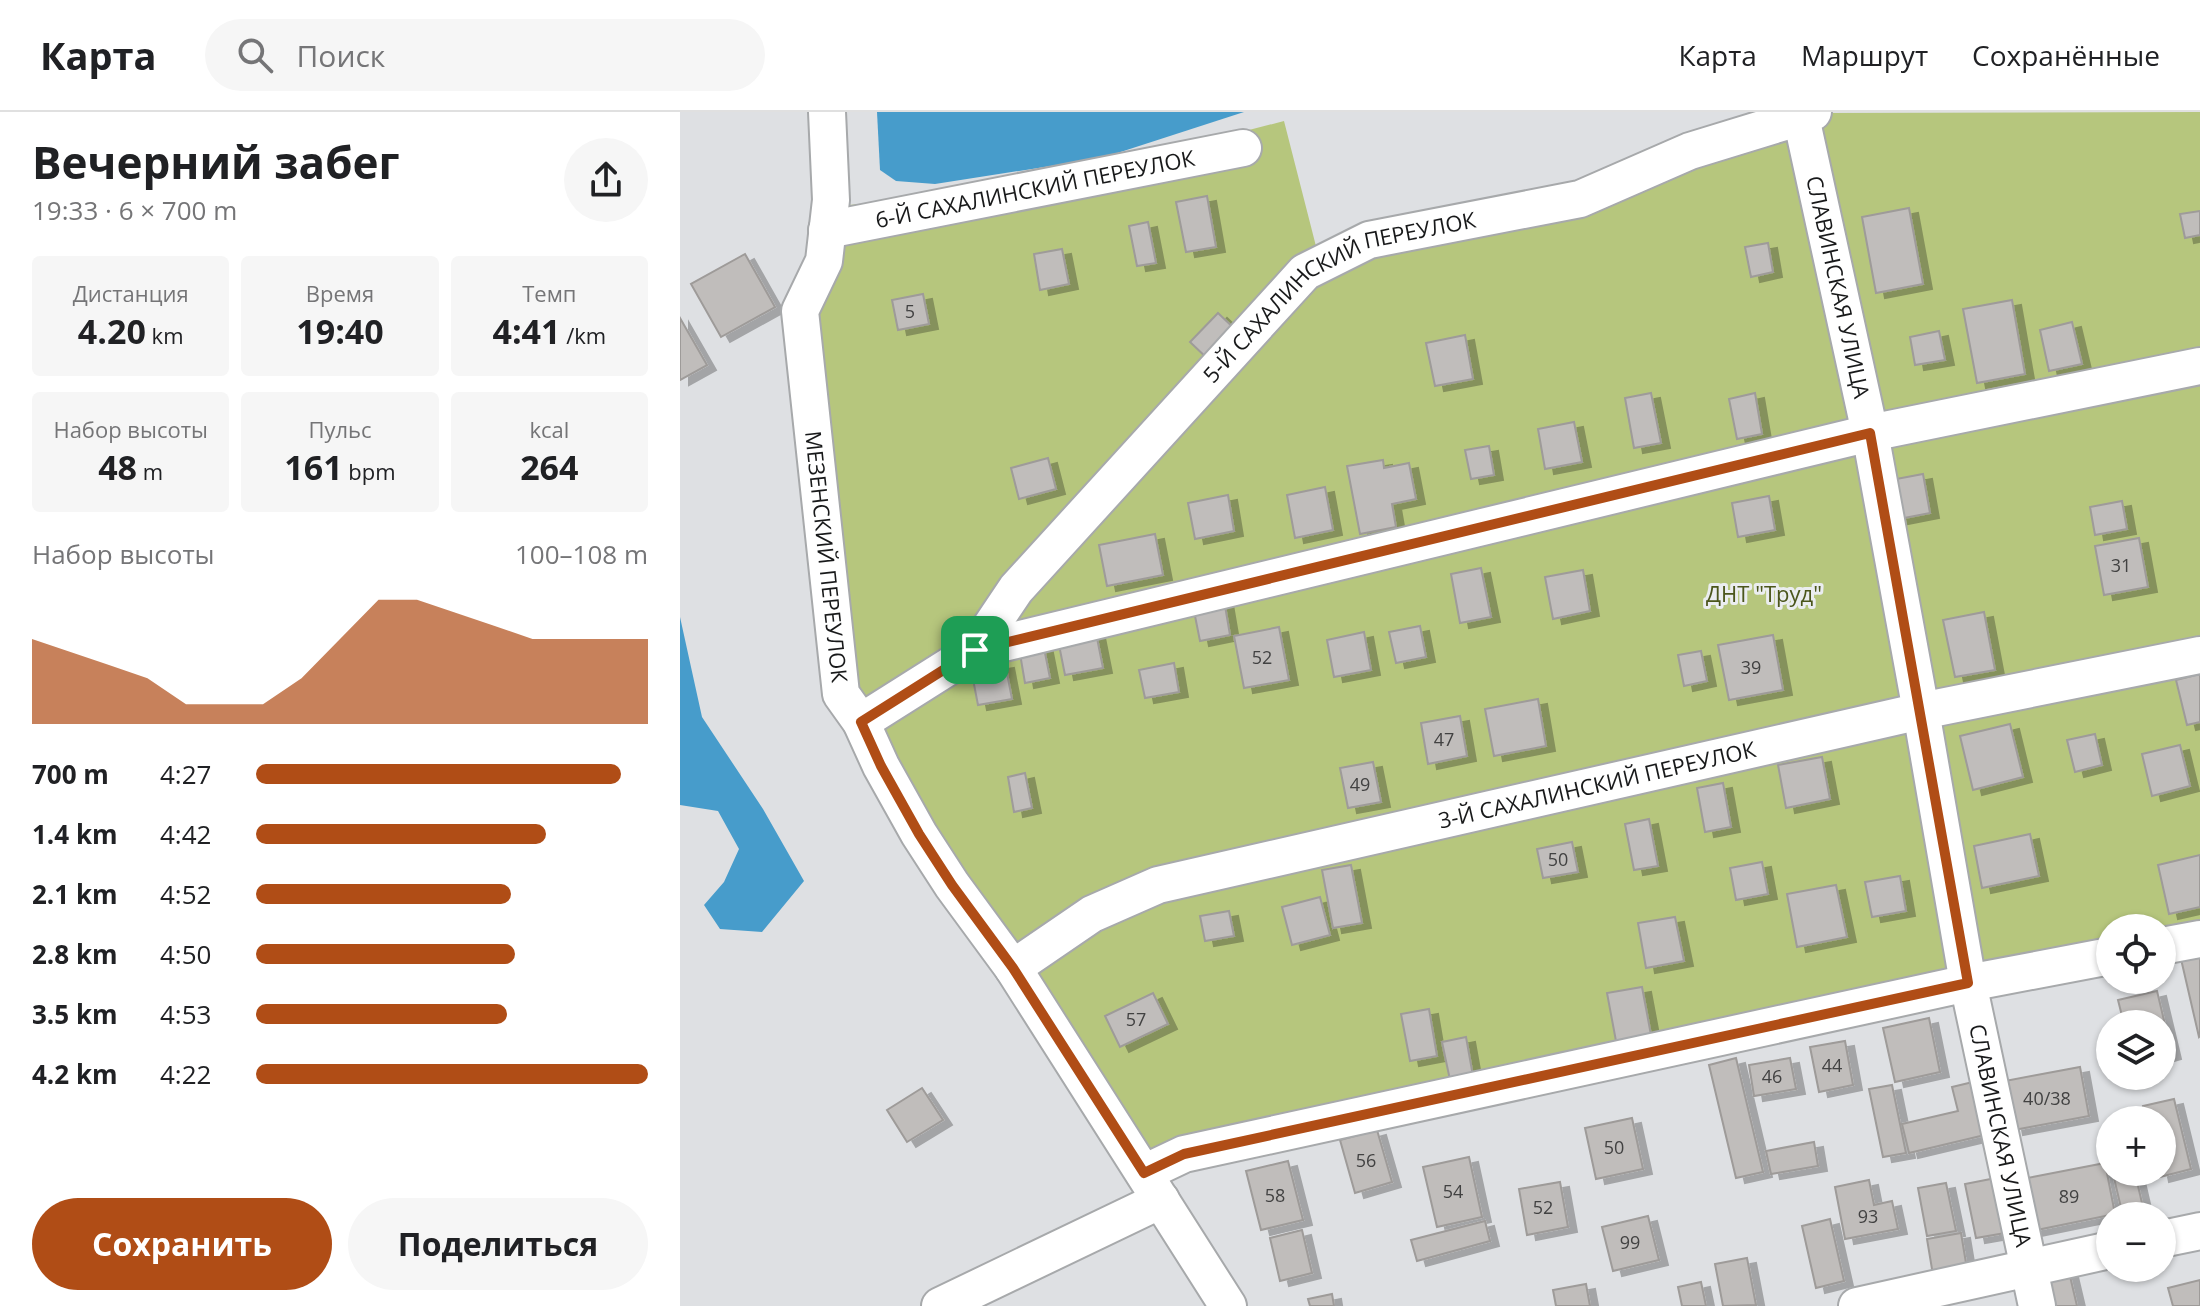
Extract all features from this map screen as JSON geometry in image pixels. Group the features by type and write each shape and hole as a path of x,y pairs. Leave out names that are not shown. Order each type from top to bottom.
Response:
{"street":[{"name":"МЕЗЕНСКИЙ ПЕРЕУЛОК","path":"827,112 831,200 824,261 800,311 841,694 861,722 881,766 919,834 1013,968 1228,1306"},
{"name":"СЛАВИНСКАЯ УЛИЦА","path":"1807,115 1870,433 1968,983 2037,1306"},
{"name":"5-Й САХАЛИНСКИЙ ПЕРЕУЛОК","path":"975,650 1016,589 1305,272 1369,240 1580,199 1690,151 1807,115"},
{"name":"6-Й САХАЛИНСКИЙ ПЕРЕУЛОК","path":"827,230 1243,148"},
{"path":"861,722 975,650 1870,433 2200,366"},
{"name":"3-Й САХАЛИНСКИЙ ПЕРЕУЛОК","path":"1013,968 1092,914 1158,885 1921,711 2200,655"},
{"path":"2176,943 2200,939"},
{"path":"940,1306 1153,1186 1184,1154 1968,983 2096,959"},
{"path":"2176,1236 2200,1231"},
{"path":"1857,1306 2096,1253"}],"green space":[{"name":"ДНТ \"Труд\"","path":"2200,112 2200,944 2176,934 2176,914 2096,914 2096,965 1143,1159 944,858 833,657 795,343 836,206 1010,192 1284,121 1319,258 1829,113"}],"water":[{"path":"877,112 1244,112 1102,158 935,184 896,181 880,170"},
{"path":"680,617 702,717 763,809 804,881 762,932 720,929 704,905 724,882 739,849 718,811 680,805"}],"building":[{"path":"1207,196 1216,247 1186,252 1176,202"},
{"path":"1909,208 1923,284 1876,293 1862,217"},
{"path":"2200,211 2200,235 2185,238 2180,214"},
{"path":"1148,222 1156,263 1137,266 1129,226"},
{"path":"1768,243 1773,272 1751,277 1745,247"},
{"path":"1062,249 1069,284 1040,290 1034,254"},
{"path":"745,254 775,307 721,337 691,284"},
{"path":"923,294 929,324 898,330 892,300"},
{"path":"2012,300 2025,374 1977,383 1963,309"},
{"path":"1218,313 1238,332 1210,361 1190,342"},
{"path":"680,318 707,365 680,380"},
{"path":"2072,322 2082,364 2049,371 2040,330"},
{"path":"1939,331 1945,360 1915,365 1910,337"},
{"path":"1465,335 1473,379 1435,386 1426,343"},
{"path":"1651,393 1661,443 1634,448 1625,398"},
{"path":"1755,393 1762,434 1737,439 1729,399"},
{"path":"1574,422 1582,462 1545,469 1538,429"},
{"path":"1489,446 1494,475 1471,479 1465,450"},
{"path":"1048,458 1056,489 1019,499 1011,468"},
{"path":"1383,460 1384,468 1409,463 1416,499 1392,504 1396,527 1360,534 1347,466"},
{"path":"1923,474 1930,513 1899,519 1891,480"},
{"path":"1325,487 1333,530 1295,538 1287,495"},
{"path":"1228,495 1234,531 1195,539 1188,503"},
{"path":"1769,496 1775,530 1738,537 1732,503"},
{"path":"2122,501 2127,529 2095,535 2090,507"},
{"path":"1155,534 1163,575 1107,586 1099,545"},
{"path":"2139,538 2148,587 2104,595 2095,546"},
{"path":"1481,568 1491,617 1460,623 1451,574"},
{"path":"1583,570 1590,611 1553,619 1545,577"},
{"path":"1224,600 1230,635 1200,641 1193,606"},
{"path":"1984,612 1995,670 1955,677 1943,620"},
{"path":"1420,626 1426,657 1396,663 1389,632"},
{"path":"1279,627 1289,680 1244,688 1234,636"},
{"path":"1364,632 1371,670 1334,677 1327,640"},
{"path":"1096,633 1103,668 1065,675 1058,640"},
{"path":"1773,635 1783,690 1729,700 1718,645"},
{"path":"1042,638 1050,678 1025,683 1018,642"},
{"path":"1701,651 1707,681 1684,686 1678,655"},
{"path":"1005,663 1012,699 978,705 971,669"},
{"path":"1174,663 1179,692 1145,698 1139,670"},
{"path":"2200,674 2200,722 2187,725 2176,680"},
{"path":"1538,699 1546,746 1494,756 1485,709"},
{"path":"1460,716 1467,756 1428,764 1421,723"},
{"path":"2010,724 2023,777 1973,790 1960,736"},
{"path":"2095,734 2102,765 2075,772 2067,740"},
{"path":"2180,745 2190,786 2152,796 2142,754"},
{"path":"1822,757 1830,799 1786,808 1778,765"},
{"path":"1373,762 1381,802 1348,808 1340,768"},
{"path":"1025,773 1032,808 1014,812 1008,777"},
{"path":"1723,783 1731,827 1705,832 1697,788"},
{"path":"1649,819 1658,866 1634,870 1625,824"},
{"path":"2030,834 2039,876 1982,888 1974,846"},
{"path":"1572,842 1578,872 1543,878 1537,849"},
{"path":"2200,855 2200,907 2169,914 2158,865"},
{"path":"1762,862 1768,894 1736,900 1730,868"},
{"path":"1351,865 1362,923 1333,928 1322,870"},
{"path":"1900,876 1906,911 1872,917 1865,882"},
{"path":"1836,885 1847,937 1797,947 1787,894"},
{"path":"1320,897 1330,935 1292,945 1282,907"},
{"path":"1229,911 1234,936 1205,941 1200,916"},
{"path":"1675,917 1684,961 1646,968 1638,923"},
{"path":"2200,955 2200,1036 2199,1037 2181,959"},
{"path":"1642,987 1651,1035 1616,1041 1607,993"},
{"path":"1153,993 1168,1024 1120,1047 1105,1016"},
{"path":"2158,994 2162,1010 2120,1010 2118,1000"},
{"path":"1429,1009 1437,1056 1410,1061 1401,1014"},
{"path":"1929,1018 1940,1072 1895,1082 1883,1028"},
{"path":"1466,1037 1473,1076 1450,1080 1442,1042"},
{"path":"1845,1041 1853,1085 1819,1092 1810,1047"},
{"path":"1736,1058 1763,1172 1736,1178 1709,1065"},
{"path":"1790,1058 1796,1089 1754,1096 1749,1065"},
{"path":"2080,1067 2089,1116 2014,1130 2005,1081"},
{"path":"1977,1081 1989,1134 1909,1153 1902,1124 1958,1111 1952,1087"},
{"path":"1892,1085 1906,1153 1883,1157 1869,1089"},
{"path":"922,1088 943,1120 907,1142 887,1110"},
{"path":"2174,1099 2176,1106 2143,1106"},
{"path":"2176,1107 2191,1169 2176,1173"},
{"path":"1632,1118 1643,1169 1596,1179 1585,1128"},
{"path":"1377,1130 1392,1182 1355,1193 1340,1140"},
{"path":"1814,1142 1818,1166 1771,1174 1766,1151"},
{"path":"1469,1157 1482,1217 1437,1227 1423,1167"},
{"path":"1288,1161 1303,1220 1261,1230 1246,1171"},
{"path":"2096,1165 2096,1186 2110,1186 2113,1202 2096,1202 2096,1218 2032,1231 2022,1179"},
{"path":"2001,1177 2011,1232 1976,1238 1965,1184"},
{"path":"1869,1180 1874,1205 1892,1201 1898,1229 1845,1239 1835,1187"},
{"path":"1560,1182 1568,1227 1527,1235 1519,1189"},
{"path":"1946,1183 1956,1231 1927,1236 1918,1188"},
{"path":"2116,1186 2138,1186 2142,1202 2120,1202"},
{"path":"1648,1216 1659,1260 1613,1271 1602,1227"},
{"path":"1830,1219 1844,1281 1816,1288 1802,1226"},
{"path":"1485,1221 1490,1241 1417,1261 1411,1240"},
{"path":"1302,1230 1312,1273 1280,1281 1270,1238"},
{"path":"1961,1233 1967,1269 1933,1275 1927,1239"},
{"path":"1747,1258 1756,1305 1723,1306 1715,1264"},
{"path":"2069,1272 2077,1306 2044,1306 2038,1280"},
{"path":"2200,1280 2200,1306 2173,1306 2168,1288"},
{"path":"1701,1282 1706,1306 1682,1306 1678,1287"},
{"path":"1586,1284 1590,1306 1556,1306 1553,1290"},
{"path":"1332,1294 1334,1306 1310,1306 1308,1299"}],"route":[{"path":"1870,433 1968,983 1184,1154 1144,1173 1013,968 919,834 881,766 861,722 975,650 1870,433"}]}
